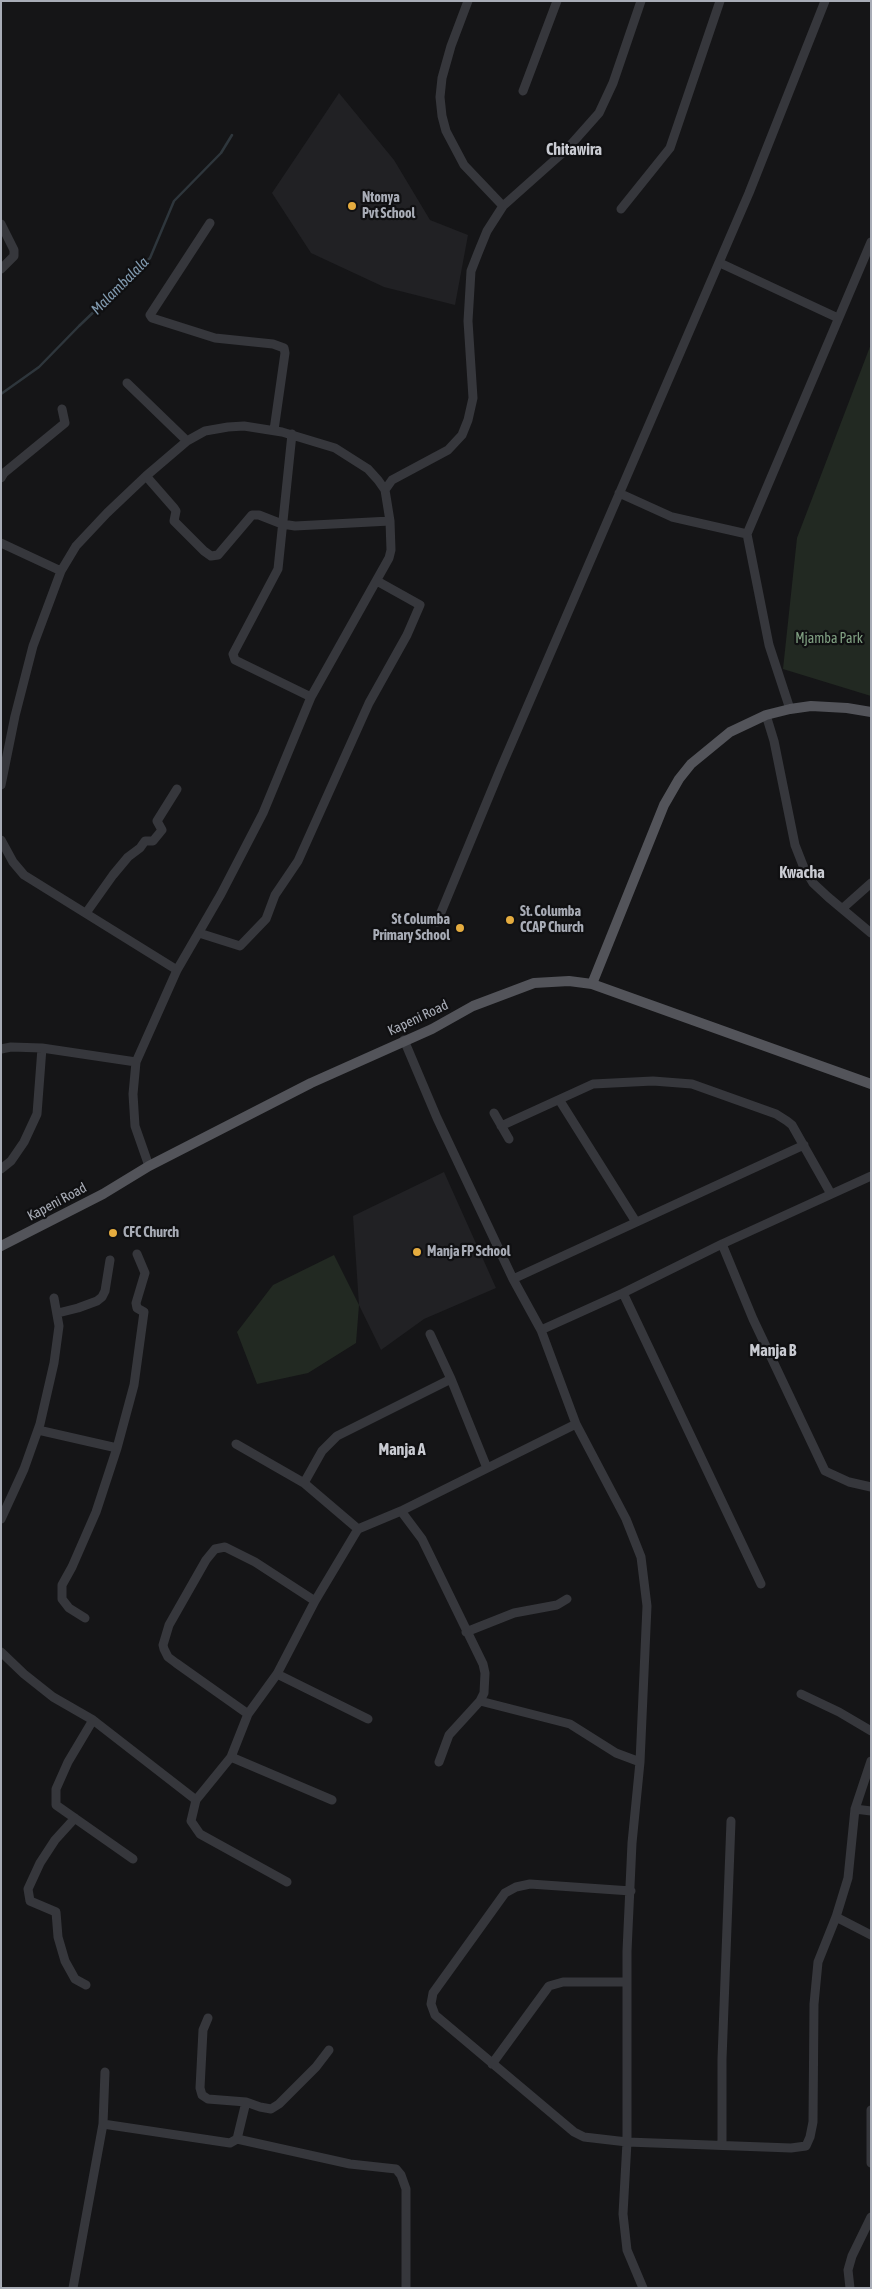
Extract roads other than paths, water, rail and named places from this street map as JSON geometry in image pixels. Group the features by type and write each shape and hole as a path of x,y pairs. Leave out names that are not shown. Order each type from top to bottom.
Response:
{"main road":[{"path":"592,984 664,805 679,779 691,764 716,741 749,722 766,715 790,709 829,706 871,712"},
{"name":"Kapeni Road","path":"1,1246 103,1194 149,1166 311,1083 432,1029 473,1006 527,985 569,981 592,984 871,1084"}],"street":[{"path":"468,1 451,46 442,78 440,96 442,116 446,131 464,165 503,206"},
{"path":"523,92 557,1"},
{"path":"384,490 392,480 448,450 462,435 473,398 468,321 471,271 487,231 503,206 566,149 599,114 642,1"},
{"path":"622,209 670,148 720,1"},
{"path":"437,922 500,770 720,263 777,124 824,1"},
{"path":"210,223 150,315 152,318 215,338 274,344 284,348 285,353 274,430"},
{"path":"1,224 14,250 14,256 1,270"},
{"path":"790,709 769,645 747,534 871,242"},
{"path":"720,263 838,318"},
{"path":"127,383 187,441"},
{"path":"1,478 4,473 66,424 62,409"},
{"path":"1,785 15,716 33,646 61,571 76,546 146,476 197,434 216,428 244,426 292,434 335,448 368,469 384,490 390,521 391,550 377,581 311,697 263,813 177,970 136,1062 133,1094 135,1126 149,1166"},
{"path":"292,434 278,569 233,654 235,660 311,697"},
{"path":"146,476 174,508 176,512 174,521 211,556 218,555 252,515 259,515 282,524 343,524 390,521"},
{"path":"619,493 672,517 747,534"},
{"path":"1,542 61,571"},
{"path":"198,933 240,946 266,919 275,895 298,861 369,703 407,635 420,605 377,581"},
{"path":"766,715 774,741 792,836 804,868 813,882 828,897 871,933"},
{"path":"86,913 128,857 140,848 145,841 153,841 162,830 157,821 176,789"},
{"path":"1,840 13,862 24,875 177,970"},
{"path":"843,908 871,883"},
{"path":"404,1040 437,1118 513,1279 541,1330 576,1424 626,1518 641,1557 647,1606 640,1762 632,1843 627,1982 628,2142 623,2214 625,2244 644,2288"},
{"path":"1,1049 10,1047 42,1048 136,1062"},
{"path":"1,1169 11,1160 24,1142 38,1114 42,1048"},
{"path":"501,1126 560,1101 593,1084 653,1081 692,1084 776,1114 792,1125 831,1194"},
{"path":"560,1101 636,1222"},
{"path":"494,1113 509,1138"},
{"path":"513,1279 804,1145"},
{"path":"541,1330 623,1293 722,1244 831,1194 860,1183 871,1176"},
{"path":"722,1244 753,1319 825,1471 849,1482 871,1487"},
{"path":"85,1618 69,1608 62,1599 62,1585 96,1512 117,1448 134,1385 144,1312 137,1308 136,1303 145,1273 137,1254"},
{"path":"58,1313 78,1308 97,1301 102,1297 110,1260"},
{"path":"623,1293 761,1584"},
{"path":"1,1519 24,1469 38,1430 54,1363 59,1326 54,1298"},
{"path":"430,1334 451,1379 487,1468"},
{"path":"304,1483 322,1450 337,1436 451,1379"},
{"path":"287,1882 200,1834 191,1822 196,1800 231,1757 248,1714 277,1674 315,1601 358,1529 401,1511 576,1424"},
{"path":"38,1430 117,1448"},
{"path":"236,1444 304,1483 358,1529"},
{"path":"401,1511 422,1539 483,1664 485,1674 484,1693 480,1701 449,1734 439,1762"},
{"path":"248,1714 168,1657 163,1645 169,1625 206,1560 215,1549 225,1547 255,1562 315,1601"},
{"path":"466,1632 514,1612 557,1605 568,1599"},
{"path":"1,1652 24,1674 53,1696 93,1720 196,1800"},
{"path":"277,1674 368,1719"},
{"path":"801,1694 839,1712 871,1731"},
{"path":"480,1701 570,1724 616,1754 640,1762"},
{"path":"93,1720 68,1762 56,1788 56,1805 133,1859"},
{"path":"231,1757 332,1800"},
{"path":"631,1891 530,1884 516,1887 505,1893 433,1993 431,2004 435,2015 574,2132 584,2137 628,2142 792,2148 806,2146 813,2122 816,1978 820,1952 836,1917 848,1878 855,1809 871,1761"},
{"path":"855,1809 871,1812"},
{"path":"75,1818 55,1840 40,1862 28,1889 30,1901 56,1912 58,1937 65,1961 75,1979 86,1985"},
{"path":"722,2145 722,2059 731,1821"},
{"path":"836,1917 871,1934"},
{"path":"492,2064 549,1986 563,1982 627,1982"},
{"path":"208,2018 203,2030 200,2088 202,2095 208,2099 246,2102 270,2108 279,2104 316,2067 329,2050"},
{"path":"73,2288 103,2124 105,2072"},
{"path":"236,2139 246,2102"},
{"path":"871,2110 871,2163"},
{"path":"103,2124 230,2142 236,2139 350,2164 396,2169 401,2175 406,2189 406,2288"},
{"path":"850,2288 848,2270 852,2256 871,2218"}],"waterway":[{"name":"Malambalala","path":"1,394 39,367 150,258 174,201 221,153 232,135"}],"place":[{"name":"Ntonya Pvt School","path":"352,206"},
{"name":"St. Columba CCAP Church","path":"510,920"},
{"name":"St Columba Primary School","path":"460,928"},
{"name":"CFC Church","path":"113,1233"},
{"name":"Manja FP School","path":"417,1252"}],"district":[{"name":"Chitawira","path":"574,150"},
{"name":"Kwacha","path":"802,873"},
{"name":"Manja B","path":"773,1351"},
{"name":"Manja A","path":"402,1450"}],"park label":[{"name":"Mjamba Park","path":"829,639"}]}
